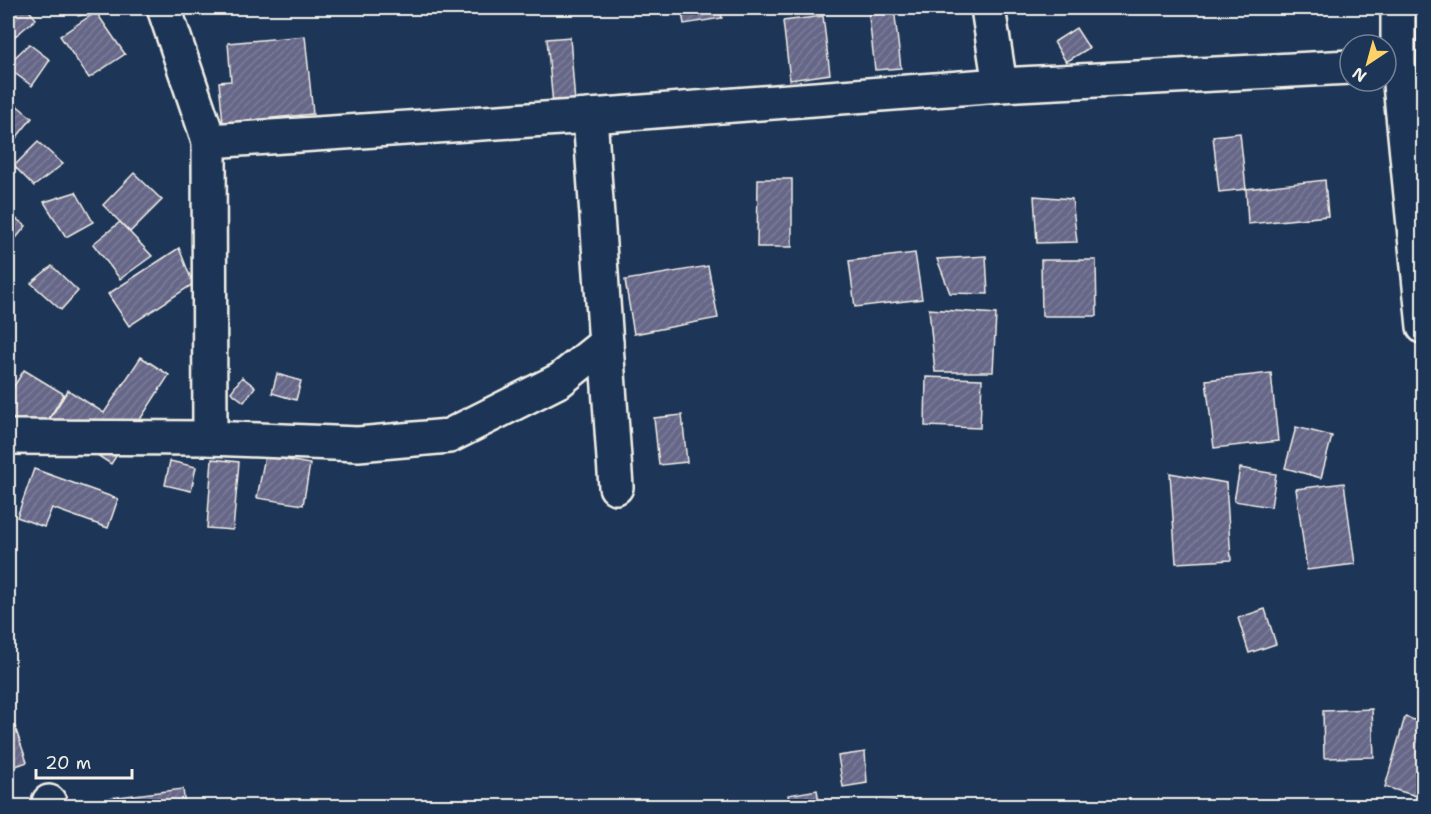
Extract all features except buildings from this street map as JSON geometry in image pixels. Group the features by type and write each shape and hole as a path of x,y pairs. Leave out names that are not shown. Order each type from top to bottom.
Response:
{"street":[{"path":"164,8 209,141 210,438"},
{"path":"988,8 1000,85"},
{"path":"1398,8 1424,327"},
{"path":"209,141 590,116 1000,85 1338,68"},
{"path":"590,116 616,487"},
{"path":"8,437 210,438 358,444 449,436 560,380 606,343"}]}
